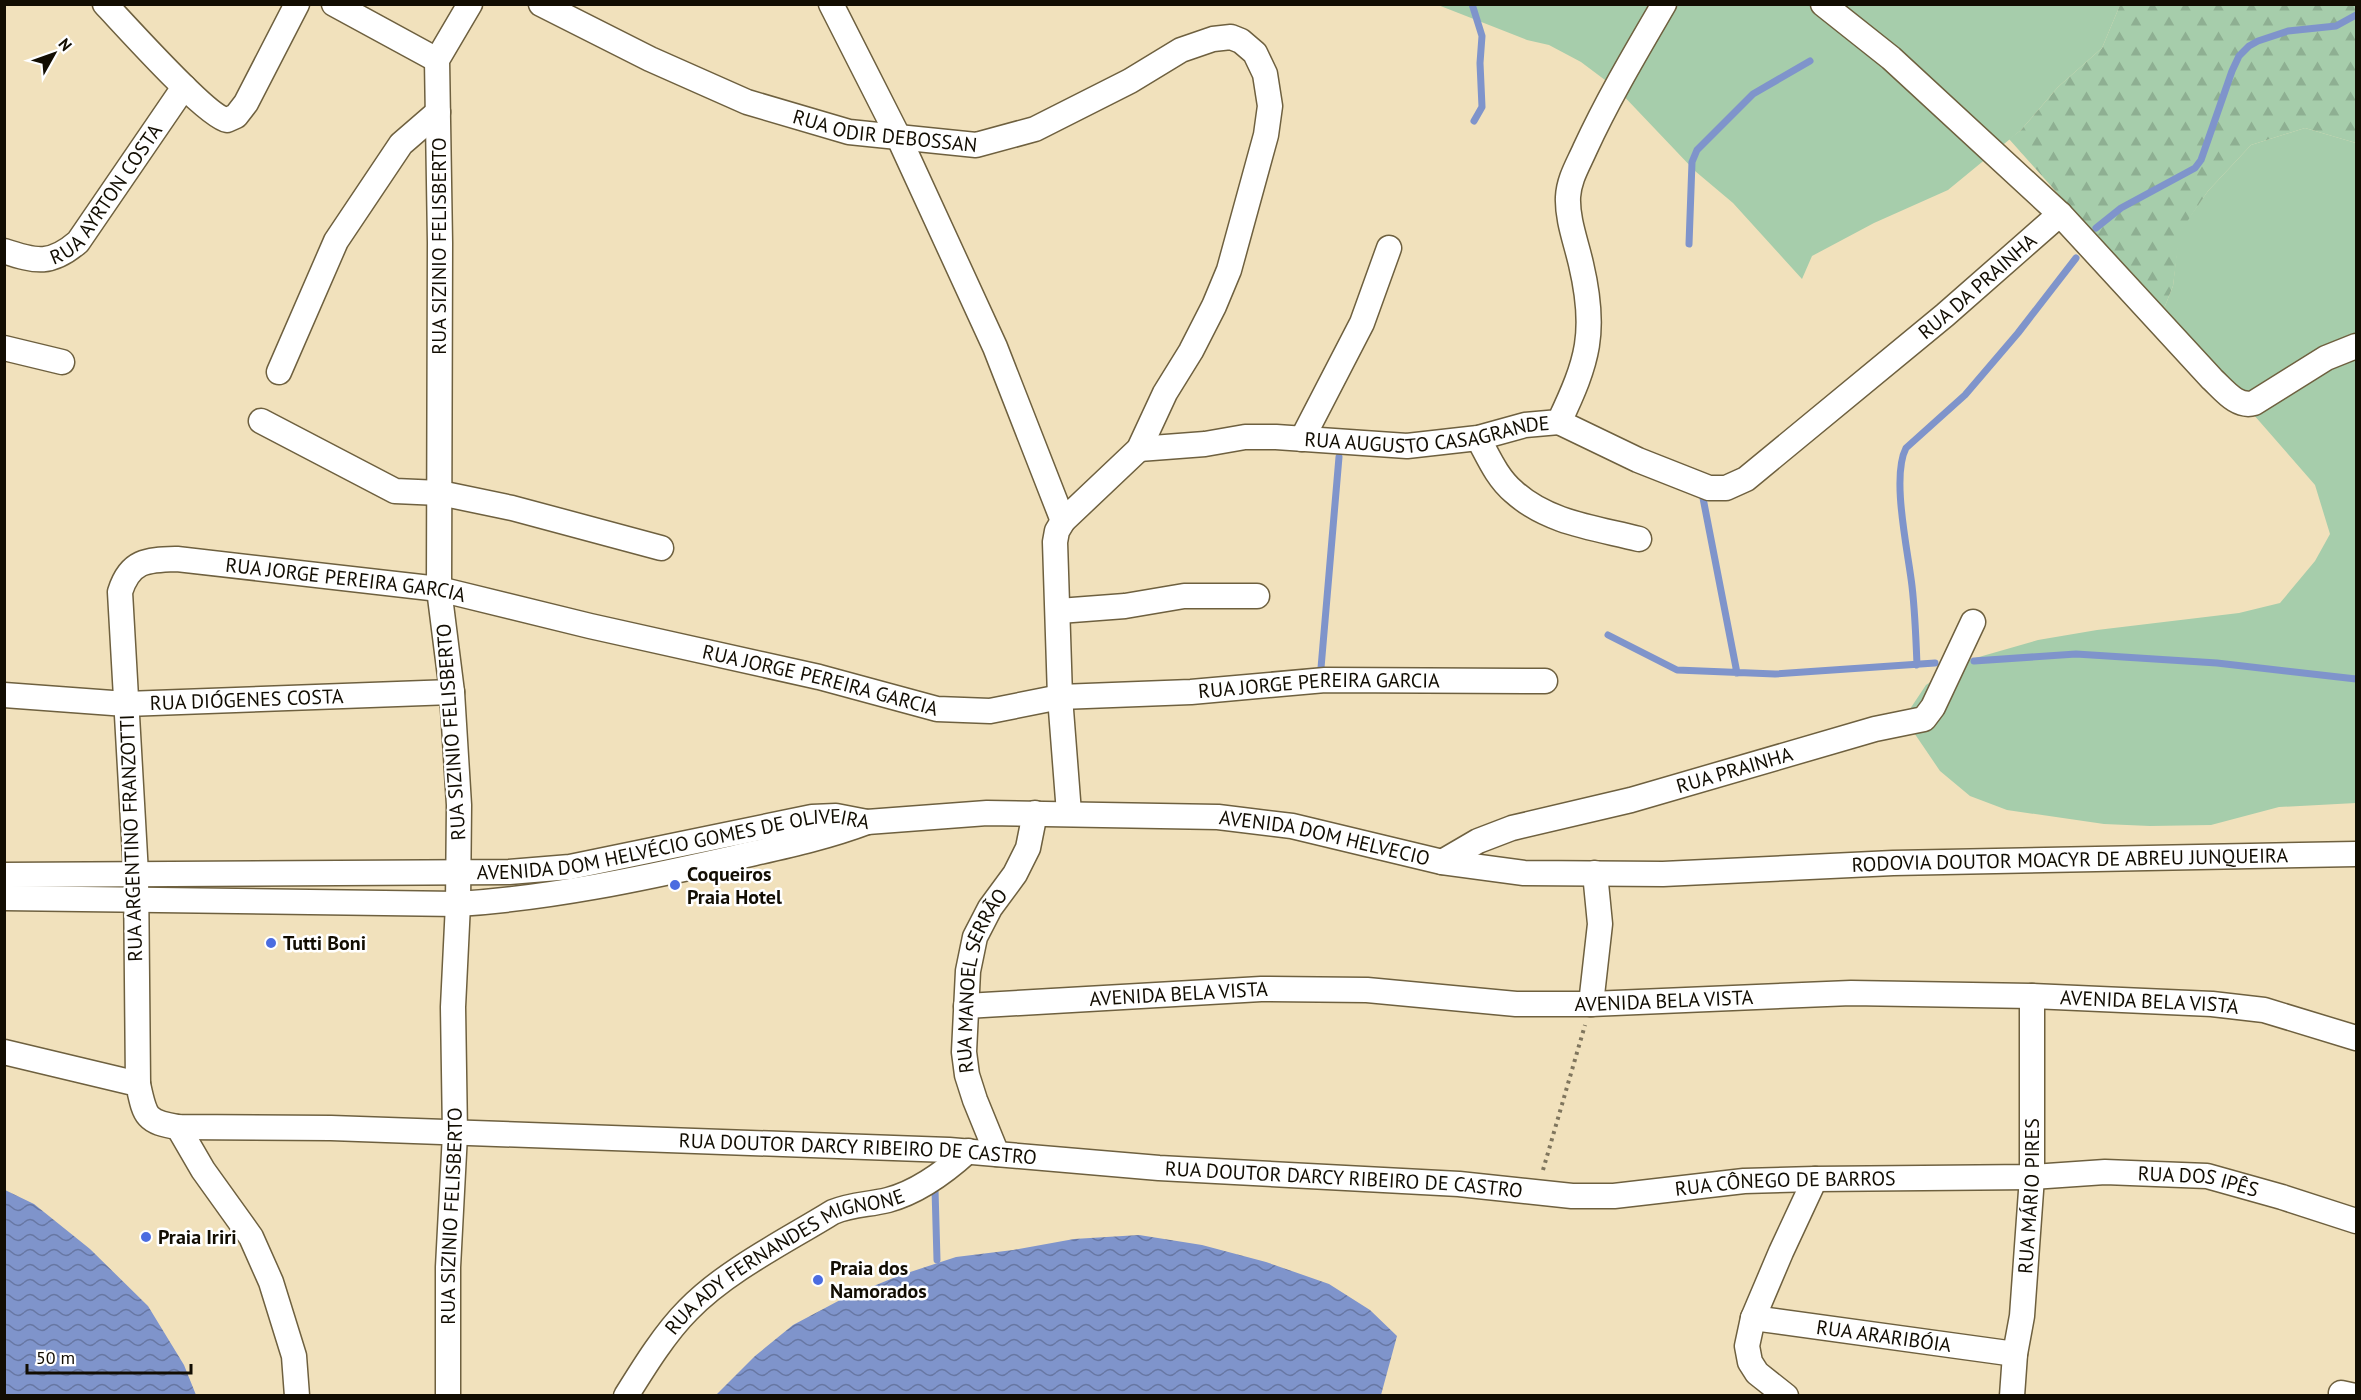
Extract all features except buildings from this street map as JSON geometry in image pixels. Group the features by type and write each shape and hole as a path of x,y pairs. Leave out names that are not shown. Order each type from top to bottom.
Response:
{"street":[{"path":"105,4 184,87 220,119 231,119 236,116 246,103 297,4"},
{"path":"334,4 437,60 470,4"},
{"name":"RUA ODIR DEBOSSAN","path":"542,4 650,59 747,102 849,132 976,145 1035,129 1130,81 1181,50 1213,39 1231,37 1241,41 1255,53 1265,74 1270,106 1266,135 1229,270 1214,306 1191,351 1165,393 1139,449"},
{"path":"831,4 898,136 995,347 1063,521"},
{"name":"RUA AUGUSTO CASAGRANDE","path":"1139,449 1205,444 1245,437 1407,446 1478,438 1526,425 1559,423 1580,379 1587,356 1589,335 1587,287 1568,213 1570,182 1601,113 1664,4"},
{"path":"1823,4 1891,58 2060,214 2212,379 2238,402 2247,405 2253,403 2326,358 2356,346"},
{"name":"RUA SIZINIO FELISBERTO","path":"437,60 439,589 452,692 459,806 459,872 453,1007 455,1134 448,1267 448,1395"},
{"name":"RUA AYRTON COSTA","path":"4,251 40,260 52,259 63,254 78,242 184,87"},
{"path":"279,372 336,241 401,144 438,112"},
{"name":"RUA DA PRAINHA","path":"1559,423 1638,460 1709,488 1726,488 1746,480 1945,315 2060,214"},
{"path":"1302,439 1362,323 1389,248"},
{"path":"4,348 62,362"},
{"path":"261,421 395,491 440,493 512,508 661,548"},
{"path":"1478,438 1498,473 1513,491 1532,506 1552,518 1639,539"},
{"path":"1069,813 1060,698 1055,542 1057,531 1063,521 1139,449"},
{"name":"RUA JORGE PEREIRA GARCIA","path":"120,592 124,578 132,567 145,562 177,559 439,589 625,634 819,677 937,709 990,711 1060,698 1191,692 1324,680 1545,681"},
{"name":"RUA ARGENTINO FRANZOTTI","path":"120,592 136,874 138,1084 148,1118 157,1124 178,1127"},
{"path":"1059,611 1125,606 1184,596 1257,596"},
{"name":"RUA PRAINHA","path":"1442,862 1478,841 1512,828 1577,814 1875,729 1924,719 1933,707 1973,622"},
{"name":"RUA DIÓGENES COSTA","path":"4,695 126,704 452,692"},
{"name":"AVENIDA DOM HELVECIO","path":"867,822 987,813 1218,817 1292,826 1442,862 1524,873 1663,874 1783,869"},
{"name":"RUA MANOEL SERRÃO","path":"997,1154 967,1075 964,1052 968,971 975,937 990,908 1015,874 1028,848 1035,813"},
{"name":"AVENIDA DOM HELVÉCIO GOMES DE OLIVEIRA","path":"4,875 509,872 570,867 812,817 836,816 867,822"},
{"name":"AVENIDA DOM HELVÉCIO GOMES DE OLIVEIRA","path":"4,898 458,904 503,901 625,883 817,839 867,822"},
{"name":"RODOVIA DOUTOR MOACYR DE ABREU JUNQUEIRA","path":"1783,869 1893,863 2356,854"},
{"path":"1591,1004 1600,924 1595,873"},
{"name":"AVENIDA BELA VISTA","path":"966,1006 1261,989 1367,990 1516,1004 1591,1004 1851,993 2032,996 2212,1004 2264,1010 2356,1038"},
{"name":"RUA MÁRIO PIRES","path":"2012,1395 2015,1354 2022,1316 2032,1177 2032,996"},
{"path":"4,1052 138,1084"},
{"path":"178,1127 203,1170 251,1237 271,1282 294,1356 297,1395"},
{"name":"RUA DOUTOR DARCY RIBEIRO DE CASTRO","path":"178,1127 331,1128 968,1151 1159,1168 1460,1184 1537,1192"},
{"name":"RUA ADY FERNANDES MIGNONE","path":"626,1395 687,1311 716,1286 833,1212 852,1205 882,1201 903,1194 939,1175 968,1151"},
{"name":"RUA DOS IPÊS","path":"2032,1177 2105,1172 2207,1176 2356,1221"},
{"name":"RUA CÔNEGO DE BARROS","path":"1537,1192 1614,1197 1744,1181 2032,1177"},
{"path":"1786,1395 1757,1373 1750,1362 1747,1346 1753,1318 1815,1179"},
{"name":"RUA ARARIBÓIA","path":"1753,1318 2015,1354"}],"path":[{"path":"1537,1192 1591,1004"}],"green space":[{"path":"1438,5 2120,5 2102,48 2058,87 2021,130 1948,190 1874,223 1812,256 1802,279 1733,203 1695,171 1617,89 1581,62 1549,45 1527,40"},
{"path":"2120,5 2356,5 2356,143 2305,128 2251,145 2208,191 2180,232 2173,286 2163,311 2009,139 2021,130 2058,87 2102,48"},
{"path":"2305,128 2356,143 2356,803 2279,807 2211,825 2150,826 2104,824 2007,810 1970,796 1940,771 1904,718 1926,685 1958,663 2038,640 2097,630 2239,613 2280,603 2315,561 2330,534 2315,485 2163,311 2173,286 2179,232 2208,191 2251,145"}],"water":[{"path":"5,1190 34,1204 90,1249 148,1306 184,1365 196,1395 5,1395"},
{"path":"1139,1235 1202,1245 1266,1262 1329,1284 1370,1310 1397,1336 1381,1395 716,1395 755,1356 793,1325 842,1299 898,1276 956,1257 1074,1239"}],"waterway":[{"path":"1472,4 1482,36 1480,63 1482,107 1474,121"},
{"path":"2096,228 2121,208 2195,168 2201,160 2232,71 2239,56 2249,46 2288,31 2336,26 2356,15"},
{"path":"1689,244 1692,162 1697,150 1753,94 1810,61"},
{"path":"1917,665 1913,596 1900,495 1902,461 1906,448 1965,395 2018,333 2076,258"},
{"path":"1321,668 1339,457"},
{"path":"1703,498 1737,673"},
{"path":"1608,635 1677,670 1775,674 1935,663"},
{"path":"1974,661 2076,654 2217,663 2356,679"},
{"path":"935,1189 937,1260"}],"place":[{"name":"Coqueiros Praia Hotel","path":"675,885"},
{"name":"Tutti Boni","path":"271,943"},
{"name":"Praia Iriri","path":"146,1237"},
{"name":"Praia dos Namorados","path":"818,1280"}]}
